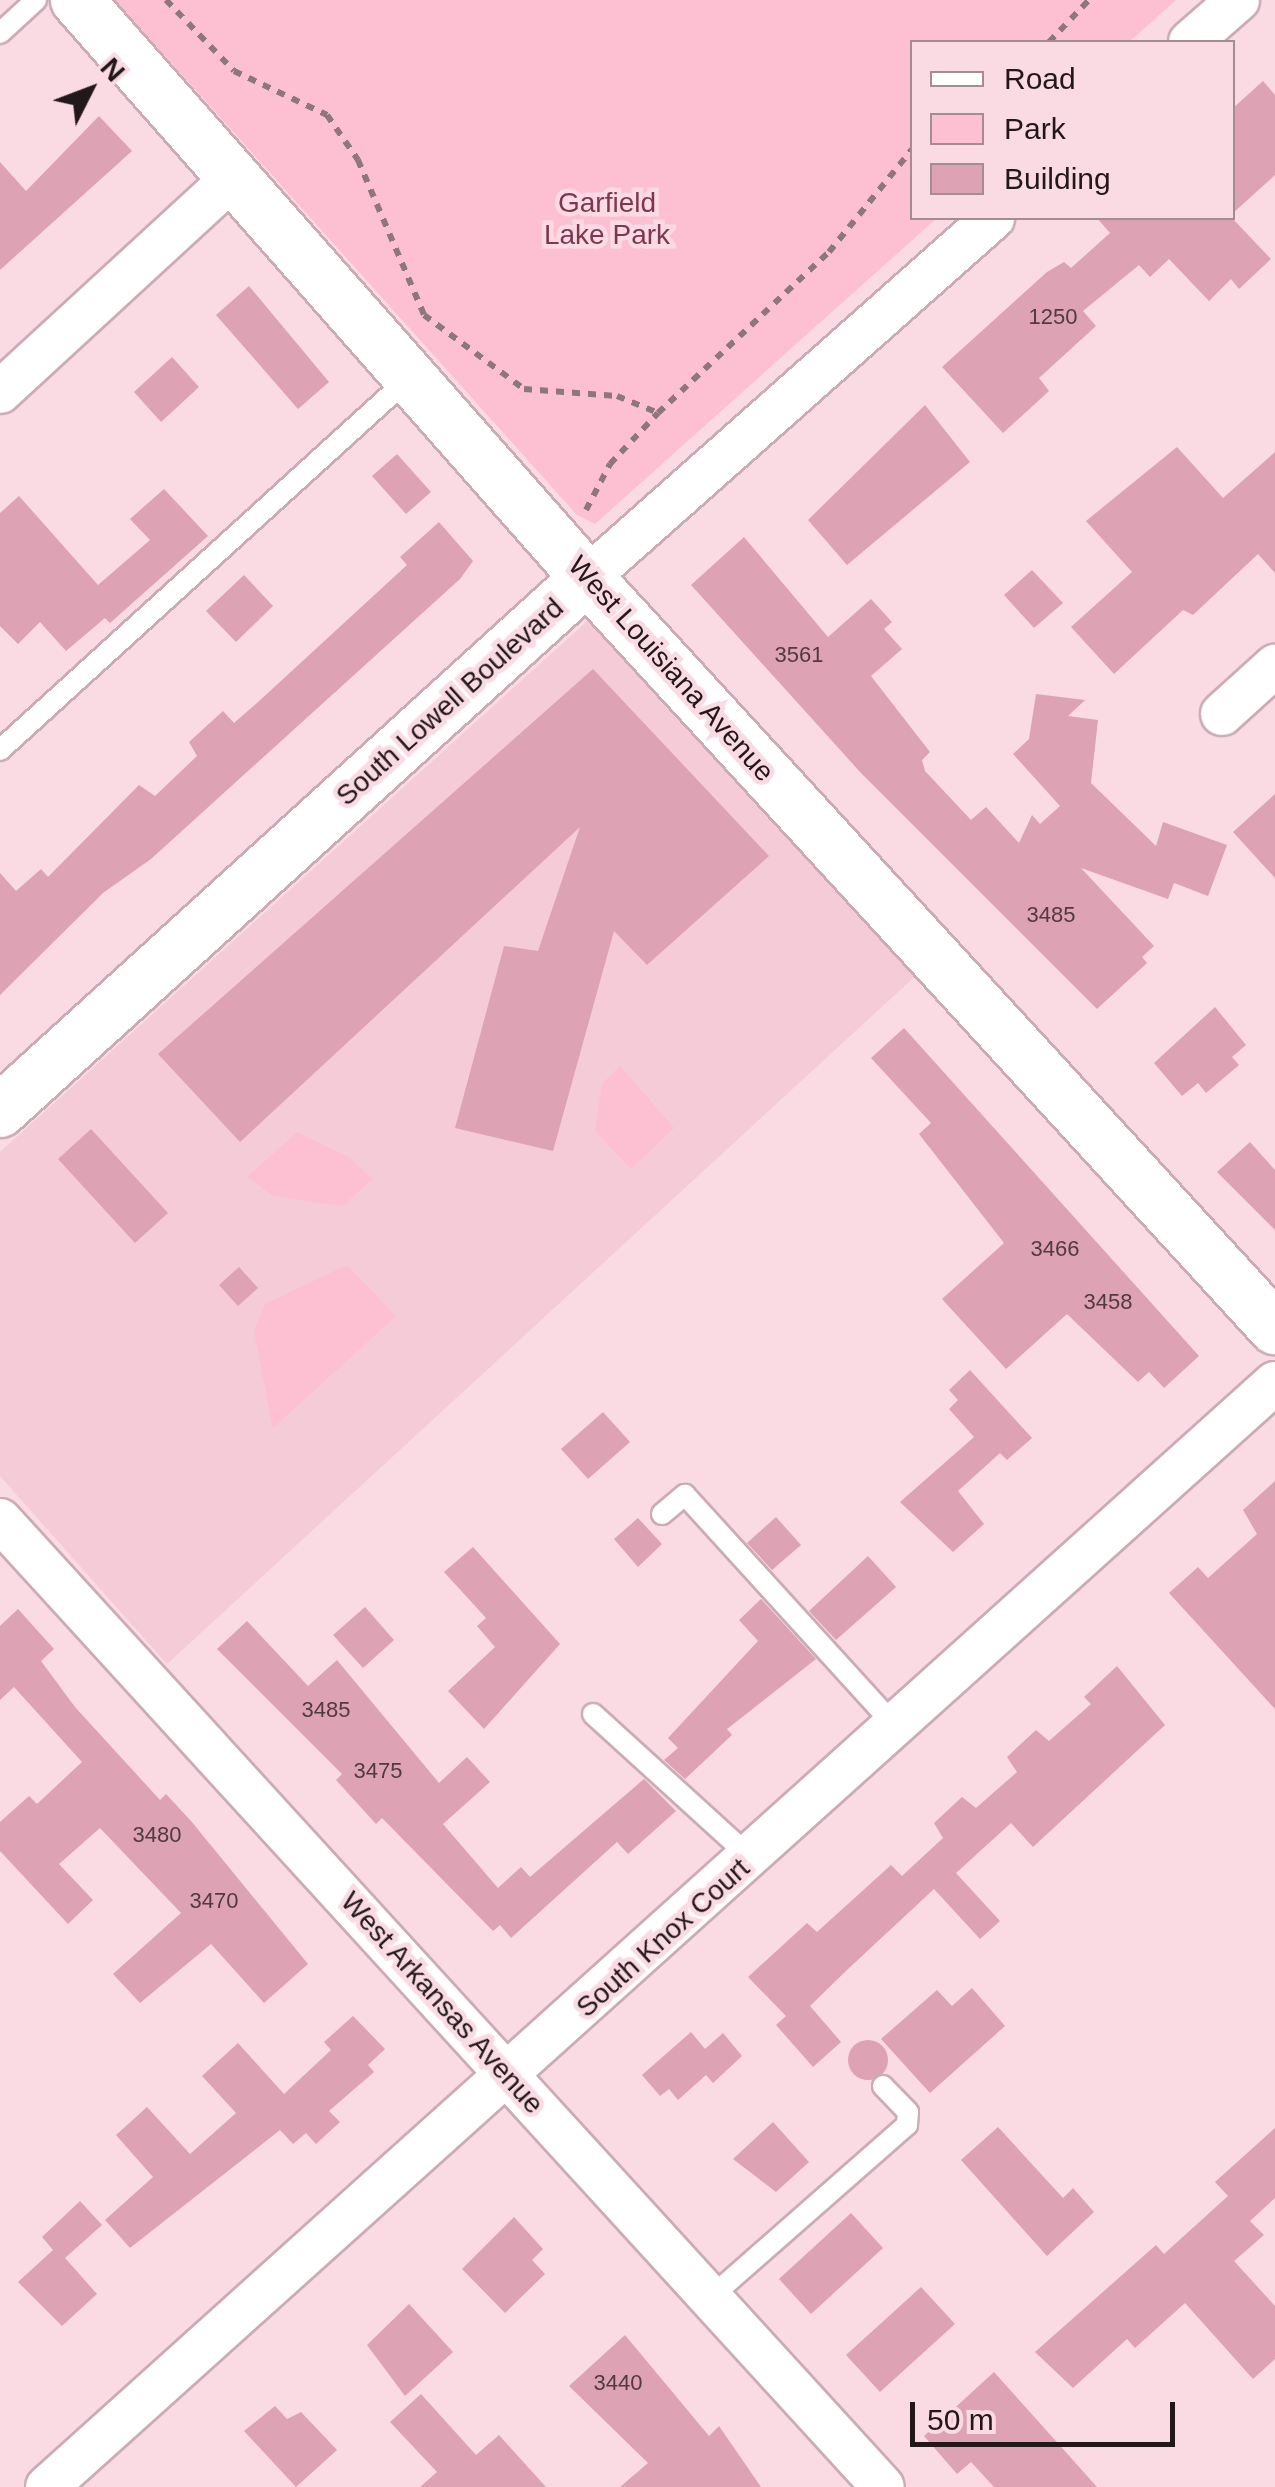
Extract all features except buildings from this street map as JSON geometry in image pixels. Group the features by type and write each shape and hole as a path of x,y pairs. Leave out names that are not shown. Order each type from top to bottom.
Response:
{"street":[{"name":"West Louisiana Avenue","path":"77,0 587,578 1275,1328"},
{"path":"1192,40 1238,0"},
{"path":"0,392 233,178"},
{"name":"South Lowell Boulevard","path":"0,1111 587,578 991,220"},
{"path":"1222,714 1275,666"},
{"name":"South Knox Court","path":"47,2487 510,2076 1275,1383"},
{"name":"West Arkansas Avenue","path":"0,1520 883,2487"}],"lane":[{"path":"0,33 36,0"},
{"path":"0,750 410,377"},
{"path":"662,1514 685,1495 896,1727"},
{"path":"593,1714 752,1858"},
{"path":"710,2297 907,2125 908,2112 883,2086"}],"path":[{"path":"166,0 234,71 327,115 358,160 424,315 524,389 617,396 658,413"},
{"path":"1051,40 1089,0"},
{"path":"586,510 610,464 658,413 829,252 910,151"}],"shaded area":[{"path":"593,616 923,969 167,1664 0,1476 0,1152"}],"green space":[{"name":"Garfield Lake Park","path":"115,0 1176,0 1131,40 910,40 910,220 935,220 595,524 577,515"},
{"path":"620,1066 674,1128 631,1169 595,1131 602,1084"},
{"path":"297,1132 350,1158 372,1179 343,1206 273,1196 247,1177"},
{"path":"347,1265 396,1316 273,1428 254,1331 265,1304"}]}
